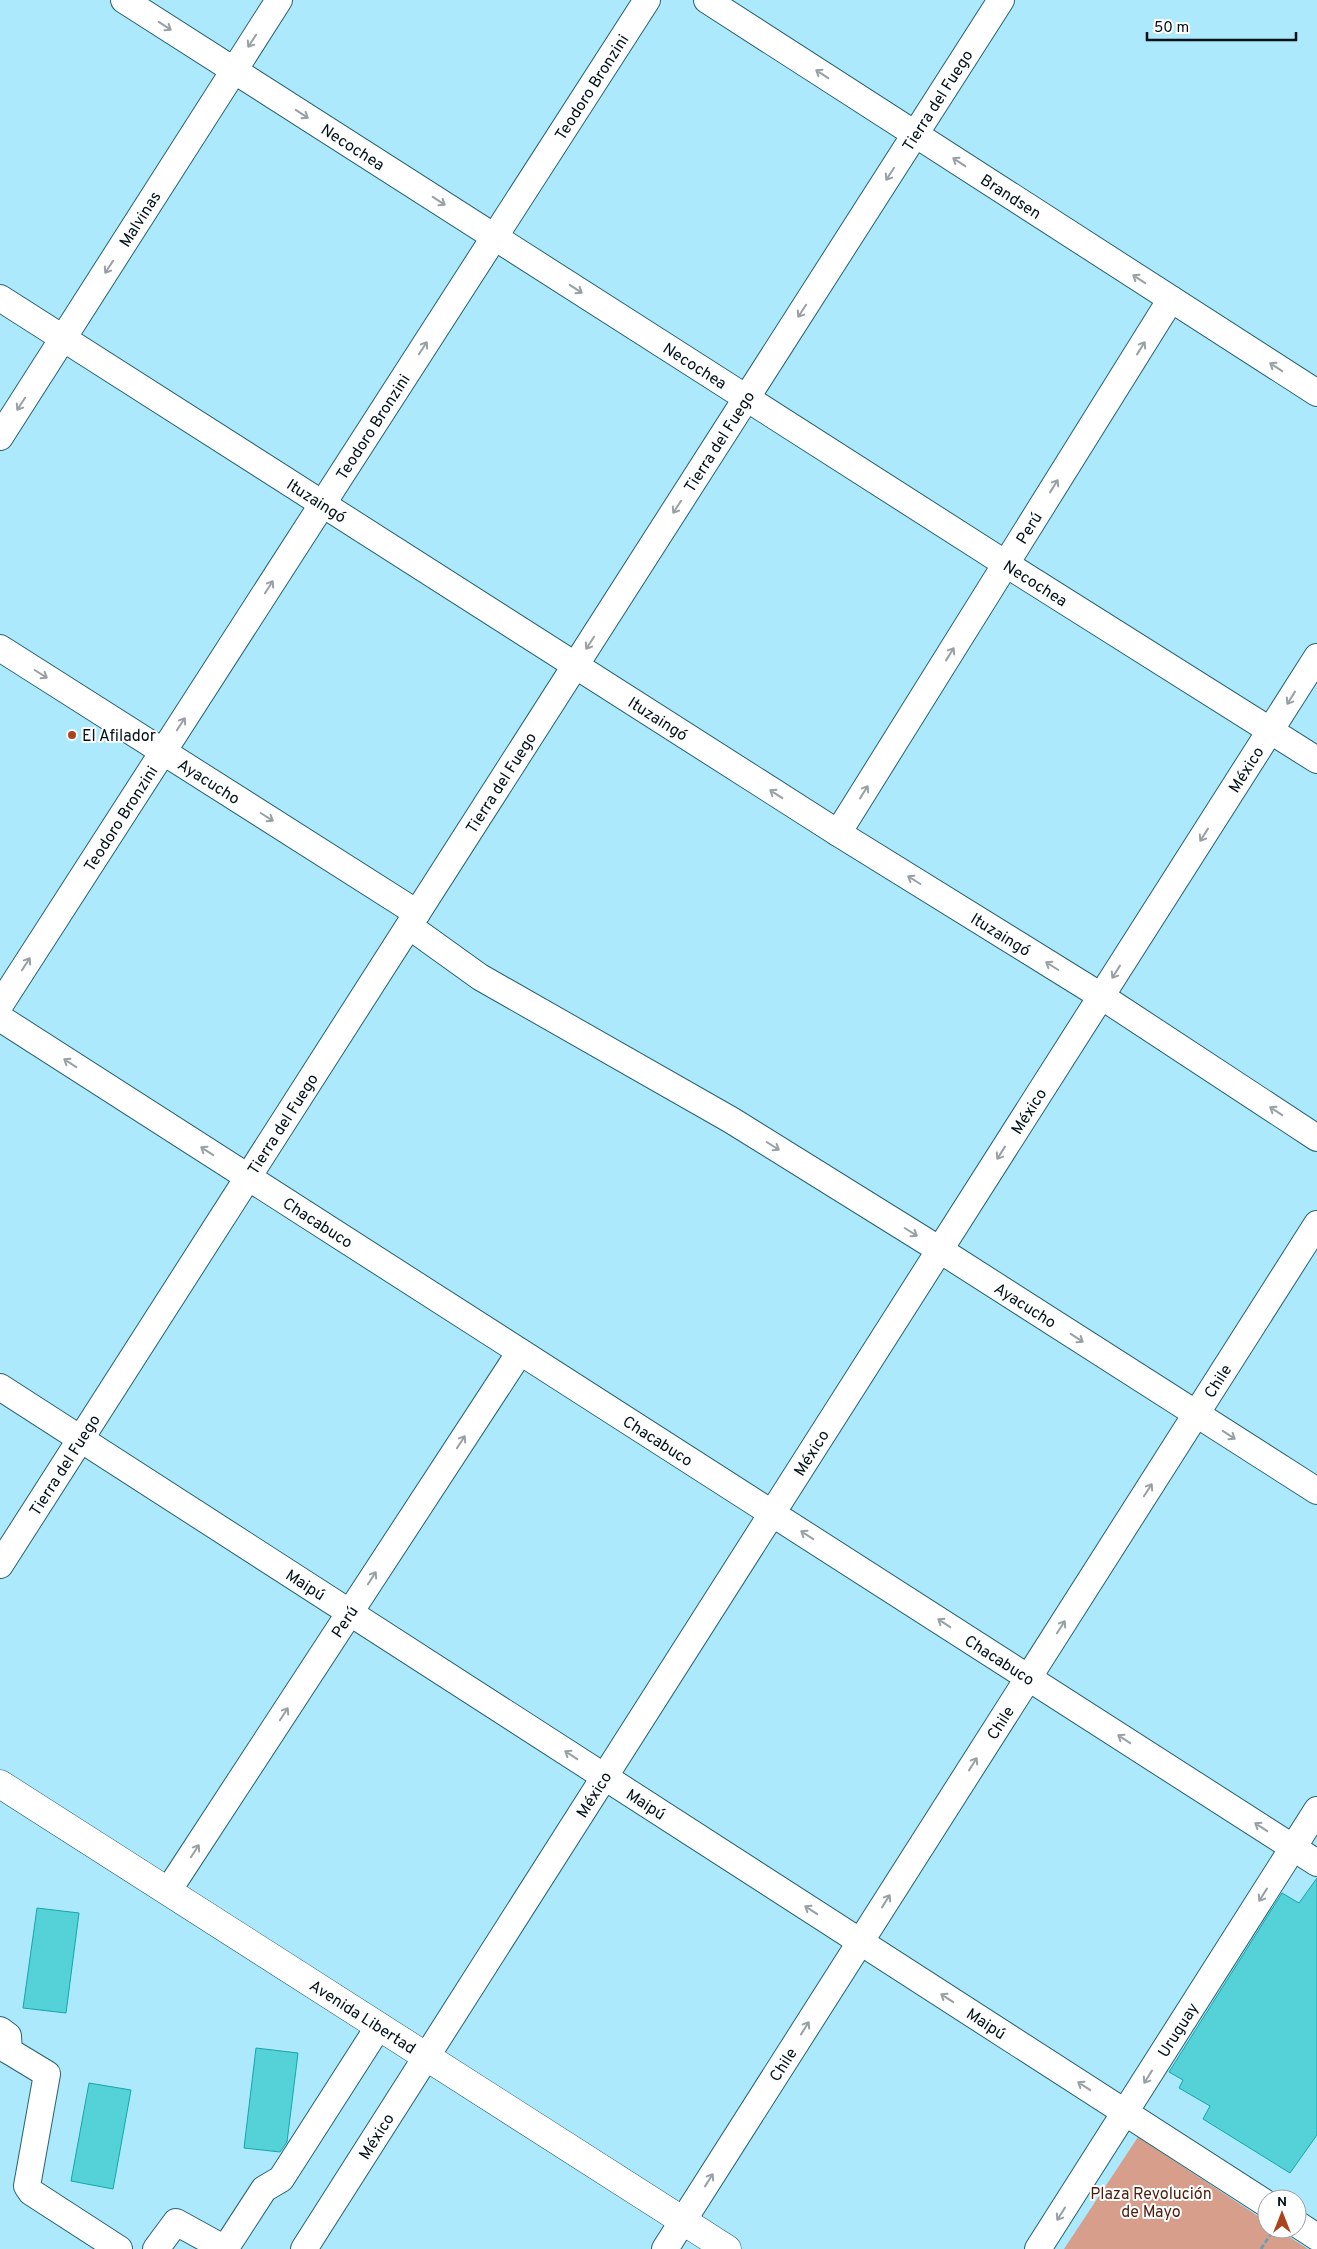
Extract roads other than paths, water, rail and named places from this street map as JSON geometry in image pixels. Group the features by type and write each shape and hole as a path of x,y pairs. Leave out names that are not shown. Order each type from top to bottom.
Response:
{"main road":[{"name":"Avenida Libertad","path":"0,1784 727,2249"}],"street":[{"name":"Necochea","path":"124,0 1006,564 1271,729 1317,760"},
{"name":"Malvinas","path":"0,437 279,0"},
{"name":"Teodoro Bronzini","path":"0,1005 647,0"},
{"name":"Brandsen","path":"707,0 1317,393"},
{"name":"Tierra del Fuego","path":"0,1566 1001,0"},
{"name":"Ituzaingó","path":"0,298 838,833 1101,996 1317,1138"},
{"name":"Perú","path":"838,833 1171,300"},
{"name":"Ayacucho","path":"0,648 163,751 413,919 480,977 731,1120 940,1250 1317,1491"},
{"name":"México","path":"304,2249 1317,657"},
{"name":"Chacabuco","path":"0,1018 1317,1862"},
{"name":"Chile","path":"665,2249 1317,1224"},
{"name":"Perú","path":"168,1891 520,1352"},
{"name":"Maipú","path":"0,1387 1257,2198"},
{"name":"Uruguay","path":"1038,2249 1317,1810"},
{"path":"156,2249 176,2222 225,2248 264,2189 281,2179 379,2026"},
{"path":"0,2030 8,2036 9,2051 47,2074 27,2186 32,2192 119,2249"}],"place":[{"name":"El Afilador","path":"72,735"}],"park label":[{"name":"Plaza Revolución de Mayo","path":"1151,2202"}]}
